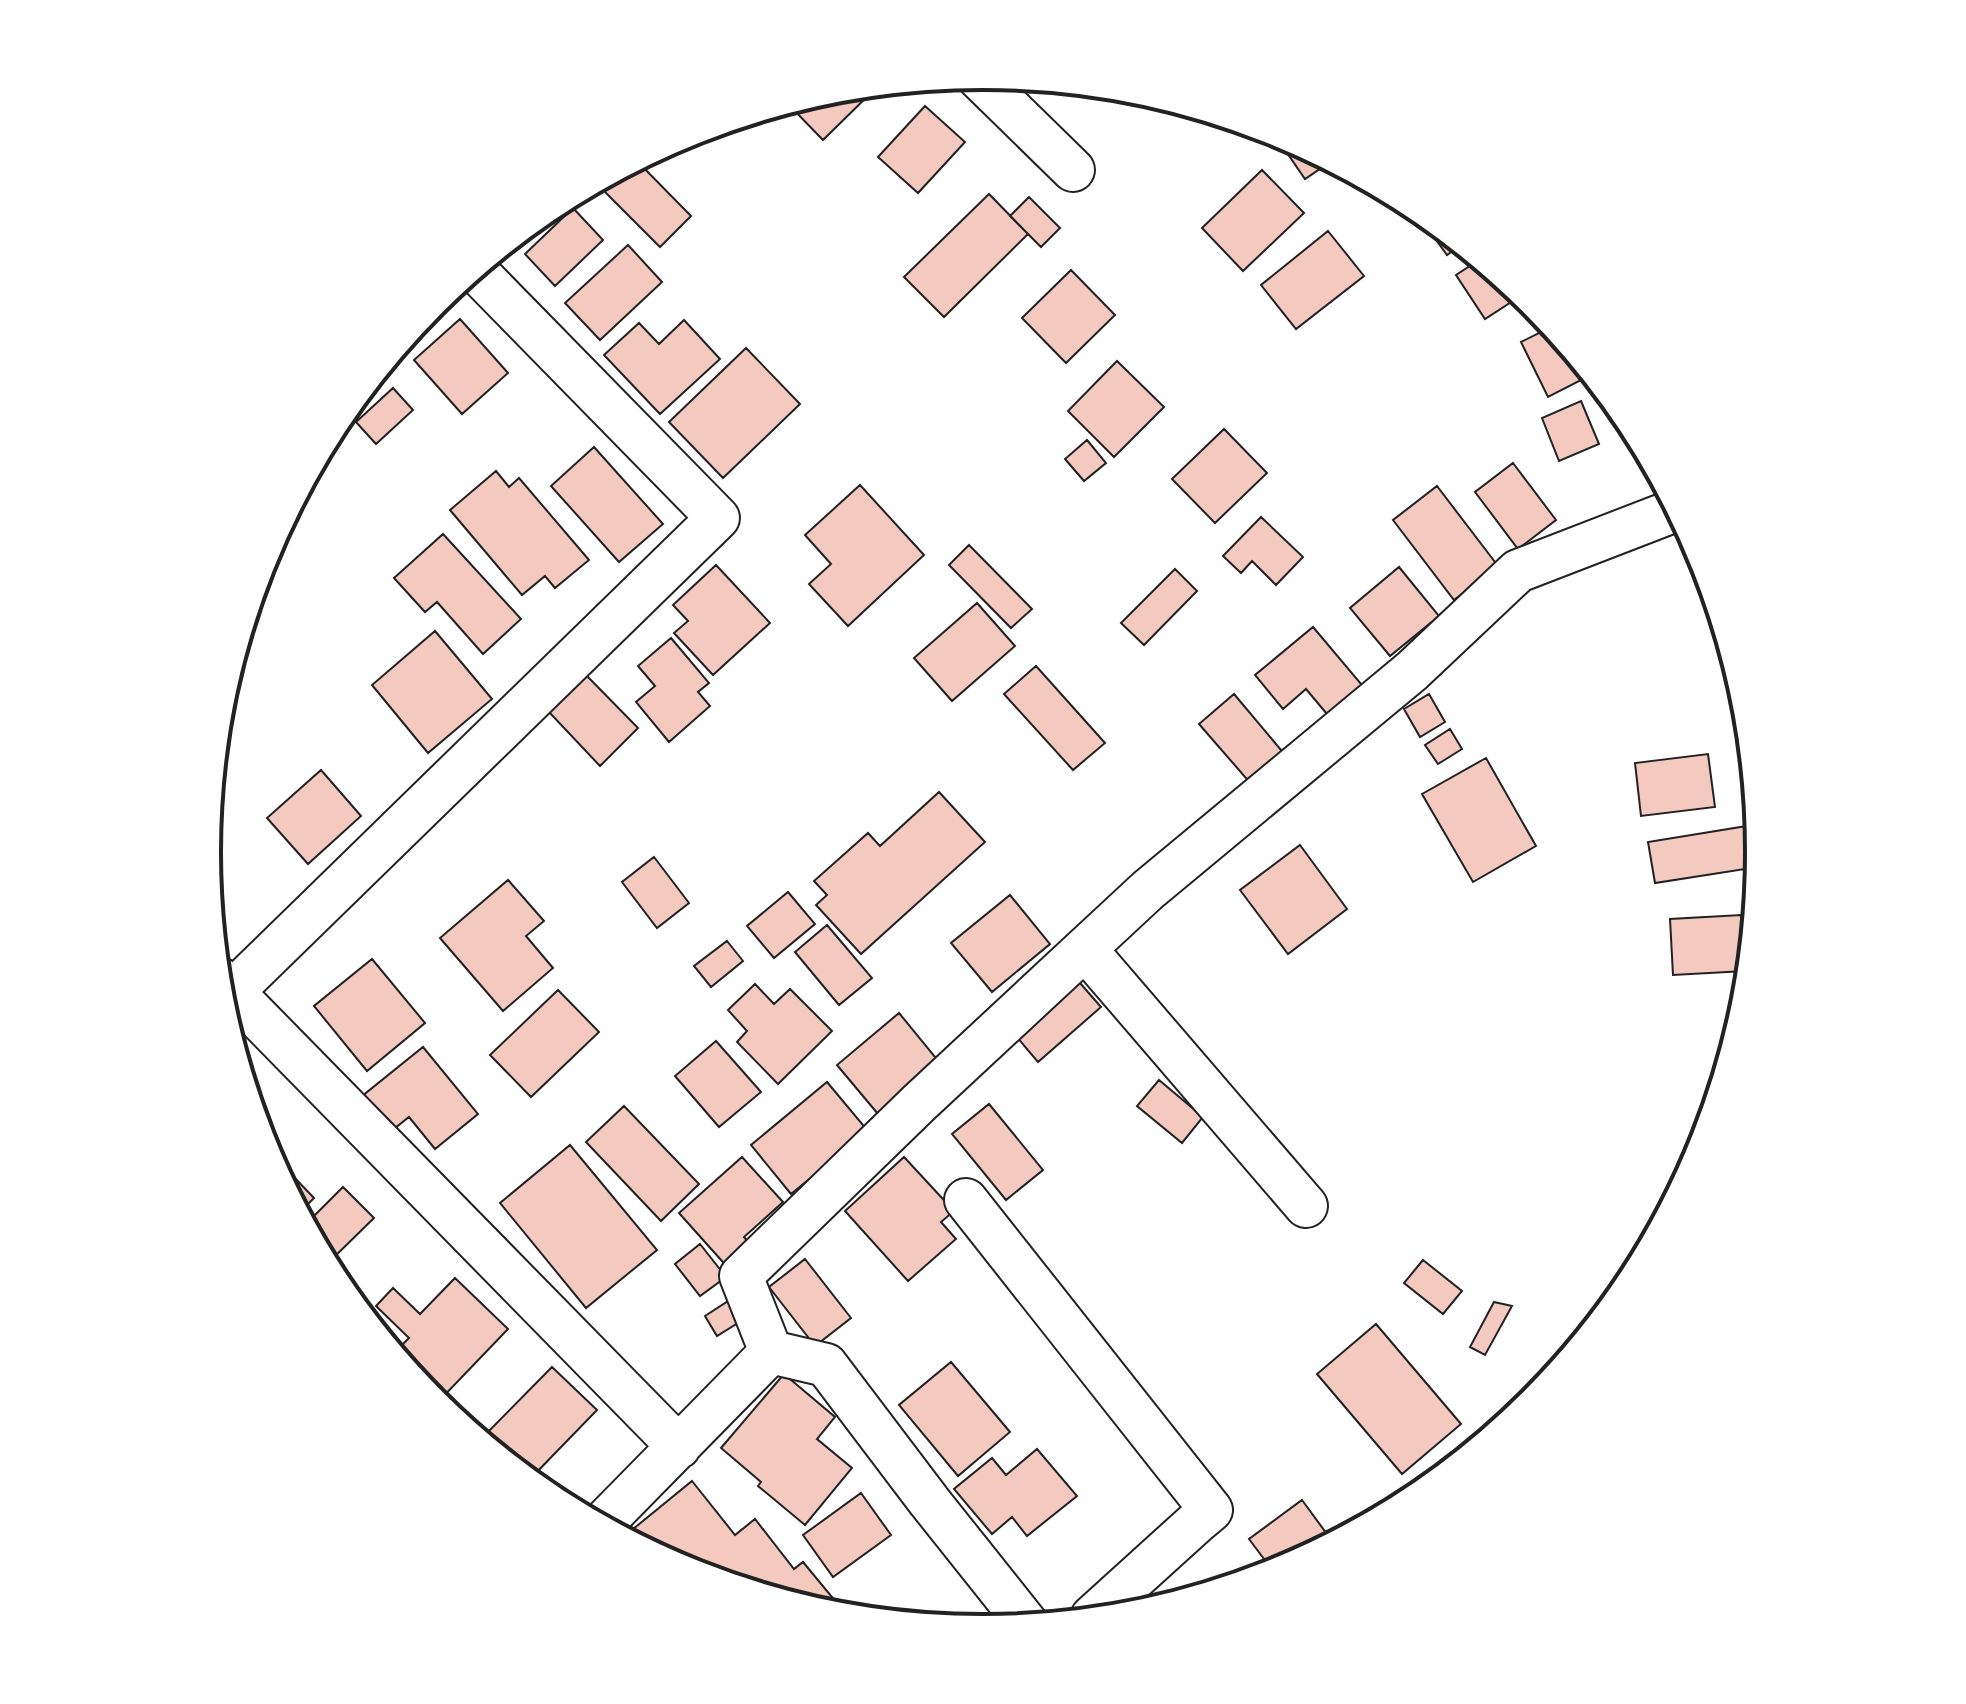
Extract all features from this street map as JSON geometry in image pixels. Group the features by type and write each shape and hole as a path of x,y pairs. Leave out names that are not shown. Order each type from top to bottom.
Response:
{"street":[{"path":"992,90 1073,170"},
{"path":"233,980 718,518 483,278"},
{"path":"771,1352 741,1276 919,1103 1148,890 1412,671 1518,571 1666,514"},
{"path":"1085,949 1306,1206"},
{"path":"235,995 679,1447"},
{"path":"966,1200 1211,1510 1108,1603"},
{"path":"610,1516 771,1352"},
{"path":"771,1352 826,1365 1018,1613"}],"building":[{"path":"863,100 823,140 797,113"},
{"path":"925,106 965,142 918,193 878,157"},
{"path":"1288,154 1320,169 1305,179"},
{"path":"645,169 691,216 660,247 604,191"},
{"path":"1262,170 1304,213 1243,271 1202,228"},
{"path":"989,194 1028,234 944,317 904,277"},
{"path":"1029,197 1060,228 1041,247 1010,216"},
{"path":"574,209 603,240 555,286 525,254"},
{"path":"1328,231 1364,276 1296,329 1261,285"},
{"path":"1435,239 1452,251 1447,255"},
{"path":"628,245 662,282 600,340 565,303"},
{"path":"1470,266 1511,302 1485,319 1456,275"},
{"path":"1071,270 1115,315 1066,363 1022,318"},
{"path":"460,319 508,373 462,414 414,360"},
{"path":"684,320 720,359 660,414 604,355 639,323 659,344"},
{"path":"1540,333 1581,380 1548,397 1521,342"},
{"path":"746,348 800,404 723,478 669,422"},
{"path":"1117,361 1164,407 1114,457 1068,411"},
{"path":"393,388 413,410 376,444 356,422"},
{"path":"1581,401 1599,444 1559,461 1542,418"},
{"path":"1224,429 1267,473 1215,523 1172,479"},
{"path":"1087,440 1106,463 1084,481 1065,459"},
{"path":"594,447 663,524 619,562 551,486"},
{"path":"1513,463 1556,520 1518,549 1475,492"},
{"path":"496,471 509,487 519,478 589,560 555,588 545,576 522,595 450,510"},
{"path":"860,485 924,555 848,626 809,584 831,564 805,535"},
{"path":"1437,486 1498,566 1454,600 1393,520"},
{"path":"1261,517 1303,557 1276,585 1252,561 1241,573 1223,556"},
{"path":"443,534 521,619 483,654 437,602 425,612 394,578"},
{"path":"969,545 1032,609 1011,628 949,565"},
{"path":"716,565 770,623 713,675 674,633 688,621 673,605"},
{"path":"1399,567 1439,616 1390,656 1350,608"},
{"path":"1175,569 1197,591 1144,645 1121,623"},
{"path":"977,603 1015,646 952,701 914,658"},
{"path":"1313,627 1367,691 1332,720 1306,689 1283,709 1255,675"},
{"path":"435,631 492,699 428,753 372,685"},
{"path":"671,638 709,683 698,692 710,706 669,742 636,702 655,686 638,666"},
{"path":"1036,666 1105,743 1073,770 1004,694"},
{"path":"587,676 638,728 600,766 549,712"},
{"path":"1234,694 1286,756 1252,785 1199,724"},
{"path":"1429,694 1445,722 1420,737 1404,709"},
{"path":"1450,729 1462,749 1438,764 1425,745"},
{"path":"1708,754 1715,807 1641,816 1635,763"},
{"path":"1486,758 1536,846 1473,882 1422,794"},
{"path":"321,770 361,816 308,864 267,818"},
{"path":"939,792 985,842 861,954 816,905 827,895 814,881 868,833 880,846"},
{"path":"1744,826 1744,869 1655,883 1648,842"},
{"path":"1300,845 1347,909 1288,954 1240,890"},
{"path":"654,857 689,903 657,928 622,882"},
{"path":"508,880 544,921 526,936 553,968 503,1011 440,938"},
{"path":"788,892 815,924 774,958 747,926"},
{"path":"1010,895 1050,944 992,992 951,943"},
{"path":"1741,915 1735,972 1673,975 1670,919"},
{"path":"827,925 872,978 839,1005 795,952"},
{"path":"727,941 743,961 711,987 694,966"},
{"path":"372,959 425,1023 367,1071 314,1006"},
{"path":"1073,975 1101,1007 1038,1062 1010,1029"},
{"path":"755,984 774,1004 790,989 832,1031 778,1084 737,1042 747,1031 728,1010"},
{"path":"558,990 599,1032 531,1097 490,1055"},
{"path":"899,1013 940,1063 878,1114 837,1065"},
{"path":"716,1041 761,1092 719,1127 675,1076"},
{"path":"423,1047 478,1114 435,1149 409,1117 390,1132 361,1097"},
{"path":"1159,1080 1203,1117 1182,1143 1137,1106"},
{"path":"827,1082 868,1131 791,1194 751,1145"},
{"path":"989,1104 1043,1170 1006,1200 952,1134"},
{"path":"624,1106 699,1184 661,1221 586,1142"},
{"path":"570,1145 657,1250 586,1308 500,1203"},
{"path":"742,1157 783,1202 744,1237 754,1249 730,1270 679,1213"},
{"path":"904,1157 954,1211 941,1222 956,1239 908,1281 845,1211"},
{"path":"295,1178 314,1198 308,1204"},
{"path":"343,1187 374,1218 336,1255 314,1216"},
{"path":"700,1244 726,1277 700,1296 675,1264"},
{"path":"805,1259 851,1318 815,1346 769,1287"},
{"path":"1423,1260 1462,1291 1443,1314 1404,1283"},
{"path":"455,1278 508,1329 446,1393 402,1345 409,1338 376,1306 393,1288 420,1314"},
{"path":"736,1296 749,1316 717,1336 705,1316"},
{"path":"1494,1302 1512,1306 1485,1355 1470,1347"},
{"path":"1376,1324 1461,1424 1402,1474 1317,1374"},
{"path":"951,1362 1010,1432 958,1476 899,1405"},
{"path":"552,1367 597,1410 538,1471 489,1431"},
{"path":"784,1374 835,1417 817,1439 852,1468 805,1525 758,1486 761,1482 721,1448"},
{"path":"1037,1449 1077,1496 1027,1536 1012,1517 992,1534 954,1489 992,1458 1006,1475"},
{"path":"692,1481 735,1535 755,1519 794,1569 803,1562 834,1599 738,1574 634,1529"},
{"path":"861,1493 891,1535 833,1577 803,1535"},
{"path":"1302,1500 1326,1532 1265,1560 1249,1539"}]}
